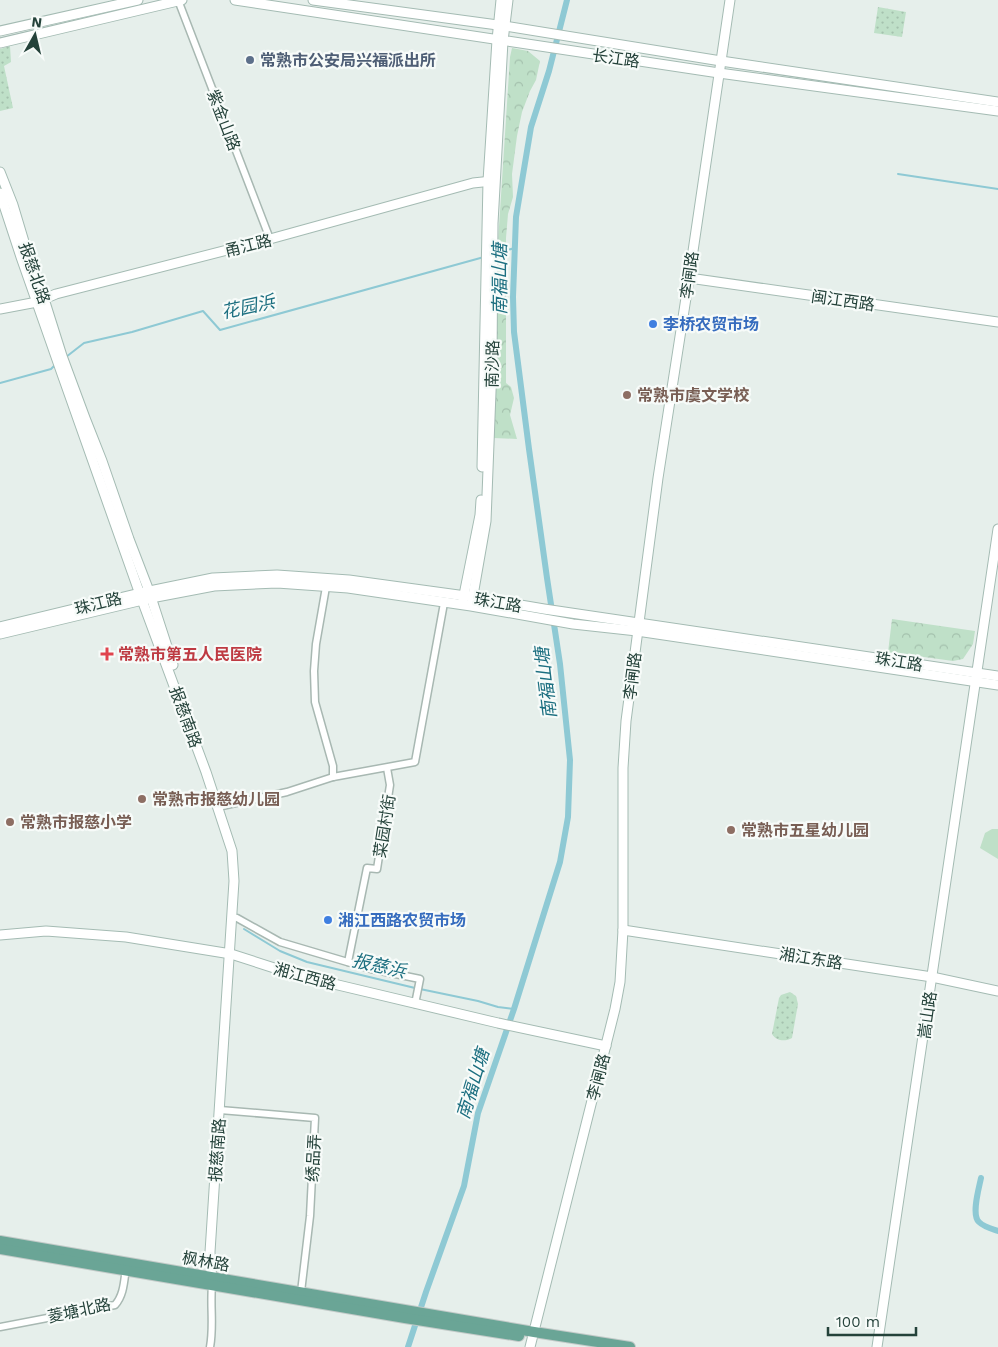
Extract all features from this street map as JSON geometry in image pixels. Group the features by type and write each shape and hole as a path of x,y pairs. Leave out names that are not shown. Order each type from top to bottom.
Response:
{"main road":[{"name":"枫林路","path":"0,1241 126,1267"},
{"name":"枫林路","path":"0,1249 126,1267 406,1314"},
{"name":"枫林路","path":"212,1281 302,1292 406,1314"},
{"path":"406,1314 532,1339 584,1347"},
{"path":"532,1339 630,1347"}],"street":[{"path":"0,31 138,0"},
{"path":"0,43 180,0"},
{"name":"紫金山路","path":"180,0 270,239"},
{"name":"长江路","path":"235,0 533,46 998,111"},
{"name":"长江路","path":"314,0 536,31 721,61 998,102"},
{"name":"南沙路","path":"502,0 502,26"},
{"name":"南沙路","path":"468,601 486,521 492,366 490,256 493,223 491,181 500,41 508,0"},
{"name":"李闸路","path":"532,1339 615,1010 620,982 623,930 622,768 626,721 658,478 730,0"},
{"name":"报慈北路","path":"0,172 13,205 65,374"},
{"name":"甬江路","path":"0,309 41,301 56,294 270,239 473,183 491,181"},
{"name":"报慈北路","path":"0,193 21,257 41,301"},
{"name":"闽江西路","path":"689,278 998,322"},
{"name":"报慈南路","path":"65,374 102,461 232,851 234,881 231,954 226,999 210,1252 212,1281 212,1331 210,1347"},
{"name":"嵩山路","path":"877,1347 998,529"},
{"name":"珠江路","path":"0,634 213,578 277,574 348,580 574,619 976,678 998,686"},
{"name":"珠江路","path":"0,627 146,595 214,586 277,583 348,588 444,603 468,601"},
{"path":"326,586 316,644 314,671 315,702 333,766 333,777"},
{"name":"报慈南路","path":"146,595 170,656 238,855 237,918 231,954"},
{"name":"菜园村街","path":"222,806 287,792 333,777 415,762 444,603"},
{"name":"珠江路","path":"976,678 998,676"},
{"name":"菜园村街","path":"348,962 367,868 377,869 390,785 387,768"},
{"path":"237,918 280,942 371,969 420,979 415,1004"},
{"name":"湘江东路","path":"623,930 932,977 998,991"},
{"name":"湘江西路","path":"0,934 46,931 126,937 231,954 296,975 415,1004 606,1046"},
{"name":"绣品弄","path":"220,1110 314,1118 310,1216 302,1292"},
{"name":"菱塘北路","path":"0,1326 115,1305 123,1291 126,1267"}],"green space":[{"path":"878,7 906,12 902,37 874,33"},
{"path":"10,46 11,62 4,66 13,108 0,111 0,49"},
{"path":"512,48 528,51 540,61 536,80 522,112 517,136 512,174 513,197 508,214 506,238 506,383 511,387 514,398 510,415 517,439 494,438 498,242"},
{"path":"892,619 975,631 973,644 963,659 953,661 888,652"},
{"path":"992,829 998,829 998,859 980,848 985,833"},
{"path":"790,992 796,996 798,1004 792,1038 781,1040 772,1034 779,998 781,995"}],"waterway":[{"name":"南福山塘","path":"408,1347 464,1186 478,1113 514,1009 560,862 568,817 570,760 560,664 514,332 513,297 516,217 531,127 549,71 567,0"},
{"path":"898,174 998,189"},
{"name":"花园浜","path":"496,253 515,248"},
{"name":"花园浜","path":"66,357 84,343 132,332 203,311 220,330 484,257"},
{"name":"花园浜","path":"0,383 51,369 56,364"},
{"name":"报慈浜","path":"244,929 280,951 307,962 415,988"},
{"name":"报慈浜","path":"420,989 514,1009"},
{"path":"981,1178 976,1201 977,1219 988,1228 998,1231"}],"place":[{"name":"常熟市公安局兴福派出所","path":"250,60"},
{"name":"李桥农贸市场","path":"653,324"},
{"name":"常熟市虞文学校","path":"627,395"},
{"name":"常熟市第五人民医院","path":"107,654"},
{"name":"常熟市报慈幼儿园","path":"142,799"},
{"name":"常熟市报慈小学","path":"10,822"},
{"name":"常熟市五星幼儿园","path":"731,830"},
{"name":"湘江西路农贸市场","path":"328,920"}]}
